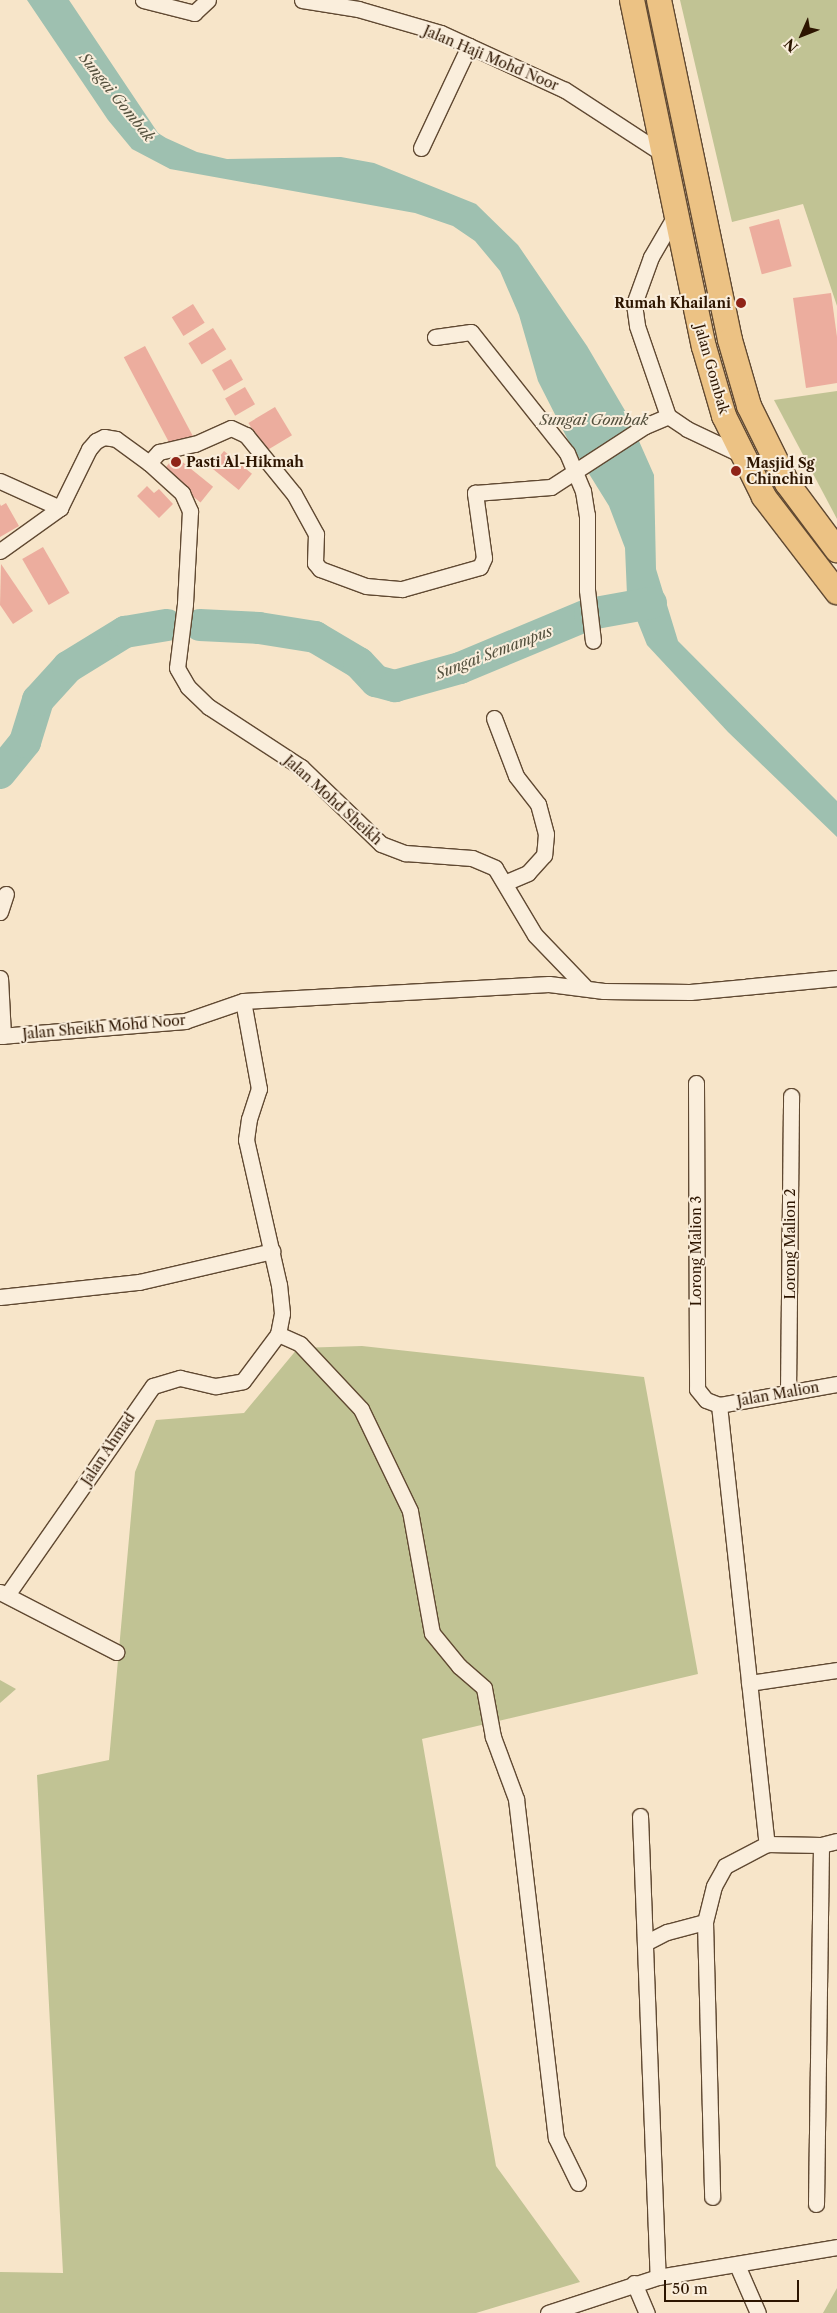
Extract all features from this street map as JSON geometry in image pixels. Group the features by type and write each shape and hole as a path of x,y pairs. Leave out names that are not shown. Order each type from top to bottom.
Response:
{"main road":[{"name":"Jalan Gombak","path":"632,0 704,347 724,416 740,454 764,497 837,592"},
{"name":"Jalan Gombak","path":"659,0 730,340 749,406 787,483 837,550"}],"street":[{"path":"143,0 194,13 208,0"},
{"name":"Jalan Haji Mohd Noor","path":"302,0 368,6 441,33 565,90 664,154"},
{"path":"421,148 469,46"},
{"path":"676,214 651,257 634,304 638,326 668,416 687,429 740,454"},
{"path":"435,337 471,332 546,423 577,471 584,491 587,515 591,635"},
{"path":"149,463 159,452 195,444 231,428 246,434 294,494 316,534 315,563 320,569 366,586 402,589 480,567 484,558 475,493 551,487 645,426 668,416"},
{"name":"Jalan Mohd Sheikh","path":"60,508 89,448 104,437 116,439 149,463 182,494 190,511 185,604 177,668 188,686 209,707 301,767 381,844 406,852 472,858 495,868 536,935 584,986"},
{"path":"0,481 60,508"},
{"path":"0,551 60,508"},
{"path":"494,718 516,776 538,804 546,834 544,855 528,873 505,883"},
{"path":"0,912 6,894"},
{"path":"0,978 2,1036"},
{"name":"Jalan Sheikh Mohd Noor","path":"2,1036 185,1021 243,1000 356,996 549,984 584,986 604,991 690,992 837,978"},
{"path":"243,1000 259,1088 248,1118 246,1140 272,1251 282,1313 278,1334 300,1344 361,1409 410,1510 432,1633 460,1666 484,1688 494,1737 516,1799 556,2138 578,2183"},
{"name":"Lorong Malion 3","path":"696,1083 697,1389 706,1400 719,1405"},
{"name":"Lorong Malion 2","path":"788,1392 791,1096"},
{"path":"0,1297 139,1282 272,1251"},
{"name":"Jalan Ahmad","path":"3,1593 153,1386 180,1378 216,1386 234,1384 248,1376 278,1334"},
{"name":"Jalan Malion","path":"719,1405 837,1384"},
{"path":"719,1405 767,1844"},
{"path":"3,1593 116,1652"},
{"path":"749,1683 837,1670"},
{"path":"640,1816 658,2277"},
{"path":"712,2197 705,1922 714,1886 725,1866 767,1844 822,1845 837,1841"},
{"path":"816,2204 822,1845"},
{"path":"646,1943 667,1932 705,1922"},
{"path":"548,2313 634,2283 658,2277 837,2247"},
{"path":"737,2265 758,2313"},
{"path":"634,2283 647,2313"}],"shaded area":[{"path":"680,0 837,0 837,306 803,204 732,222"},
{"path":"837,391 837,519 774,400"},
{"path":"362,1346 644,1377 698,1674 422,1739 496,2166 580,2282 476,2313 0,2313 0,2272 63,2273 37,1775 109,1760 135,1472 156,1420 244,1413 298,1348"},
{"path":"0,1680 16,1689 0,1703"},
{"path":"837,2288 837,2313 823,2313"}],"water":[{"name":"Sungai Gombak","path":"27,0 69,0 158,133 166,138 197,152 227,159 341,157 374,163 476,204 518,245 587,346 627,414 654,475 656,569 678,641 837,801 837,837 728,732 647,645 627,595 625,548 609,506 568,440 538,381 519,315 500,271 475,241 453,226 415,213 170,169 132,149 108,120"}],"building":[{"path":"779,219 792,266 762,274 749,227"},
{"path":"831,293 837,337 837,383 806,388 793,298"},
{"path":"193,304 205,323 183,336 172,317"},
{"path":"213,328 226,349 202,365 188,343"},
{"path":"145,346 193,437 172,448 124,357"},
{"path":"231,359 243,380 224,391 212,370"},
{"path":"245,387 255,404 235,416 225,398"},
{"path":"275,407 292,435 265,451 248,423"},
{"path":"224,451 252,474 239,490 211,467"},
{"path":"175,456 213,487 200,502 162,472"},
{"path":"147,486 154,493 159,489 173,504 159,518 137,496"},
{"path":"6,503 19,526 0,537 0,504 1,506"},
{"path":"43,547 70,593 49,605 22,559"},
{"path":"1,564 33,611 13,624 0,605"}],"waterway":[{"name":"Sungai Semampus","path":"200,625 259,628 315,637 359,663 376,681 395,686 460,668 590,614 651,603"},
{"name":"Sungai Semampus","path":"0,773 25,742 38,700 68,667 125,632 167,625"}],"place":[{"name":"Rumah Khailani","path":"741,303"},
{"name":"Pasti Al-Hikmah","path":"176,462"},
{"name":"Masjid Sg Chinchin","path":"736,471"}]}
